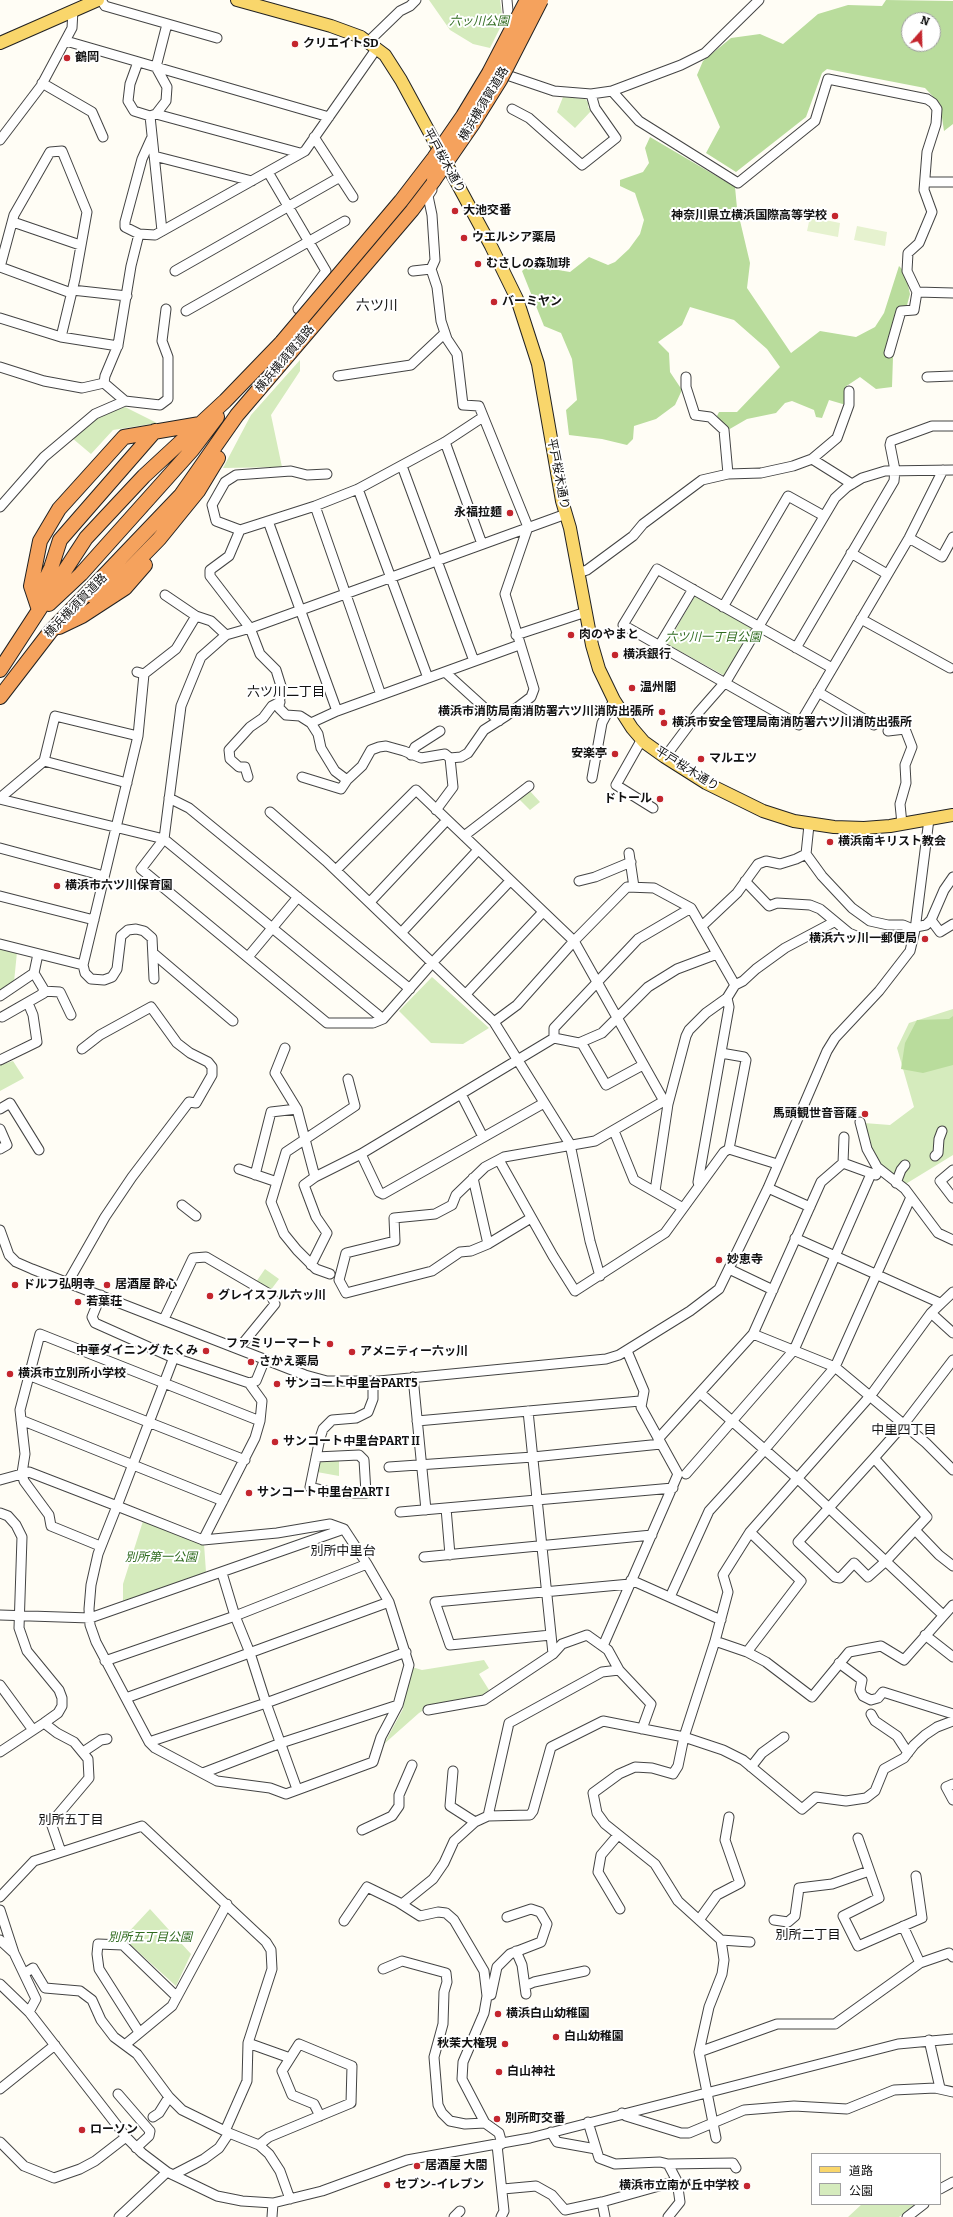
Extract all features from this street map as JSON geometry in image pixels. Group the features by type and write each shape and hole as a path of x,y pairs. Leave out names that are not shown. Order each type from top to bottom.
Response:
{"highway":[{"name":"横浜横須賀道路","path":"0,697 65,614 181,495 253,396 287,346 434,158 490,73 526,0"},
{"name":"横浜横須賀道路","path":"0,670 38,603 86,538 191,427 287,346 412,210 444,167 500,80 541,0"},
{"path":"65,614 116,583 159,539 198,491 229,440 240,414"},
{"path":"93,596 153,534 201,477 240,414"},
{"path":"65,614 75,595 177,477 191,427"},
{"path":"51,568 65,549 68,541 111,491 191,427"},
{"path":"69,575 191,427"},
{"path":"191,427 200,433 69,575 38,603 32,586 40,541 59,510 124,437 191,427"},
{"path":"38,603 60,540 144,433"},
{"path":"38,603 58,532 144,433"},
{"path":"38,603 81,574 182,461"},
{"path":"50,632 82,616 126,588 200,502 210,471"}],"main road":[{"path":"0,43 98,0"},
{"name":"平戸桜木通り","path":"237,0 331,26 373,45 385,55 401,80 491,246 517,300 538,364 566,514 586,612 600,669 614,700 632,728 642,739 665,757 735,798 770,813 809,825 864,828 902,824 953,815"}],"street":[{"path":"101,0 105,6 217,38"},
{"path":"152,138 142,159 125,222 125,227 140,234 155,235 304,151 329,117 373,45 400,10 410,6 416,0"},
{"path":"302,777 341,789 347,780 362,766 371,750 386,746 422,758 445,754 450,758 461,757 468,753 484,730 499,721 531,697 534,689 519,645 505,594 528,527 479,406 463,405 457,354 445,333 441,321 437,287 431,269 435,260 432,216 428,196 446,164 451,151 500,73 512,46 507,0"},
{"path":"500,73 554,91 591,94 612,91 681,65 705,53 759,0"},
{"path":"3,140 42,83 66,41 72,28 73,10"},
{"path":"162,231 152,138 153,115 166,101 168,93 167,87 156,67 167,24"},
{"path":"66,41 329,117"},
{"path":"138,62 130,84 128,101 134,111 300,153"},
{"path":"612,91 639,120 738,183 815,121 828,79 927,99 937,109 936,124 927,152 924,190 932,212 920,243 908,253 907,271 917,292 914,310 902,311 889,353"},
{"path":"42,83 92,112 103,137"},
{"path":"512,109 529,118 582,165 616,138 595,108 591,94"},
{"path":"314,138 352,197"},
{"path":"61,337 72,292 87,212 62,151 50,152 37,170 14,215 0,267 72,292 127,296"},
{"path":"154,156 252,180"},
{"path":"268,172 326,271 298,309"},
{"path":"175,271 340,177"},
{"path":"925,182 953,182"},
{"path":"186,311 346,221"},
{"path":"13,222 80,245"},
{"path":"104,383 105,376 118,346 131,266 140,234"},
{"path":"413,271 431,269"},
{"path":"917,292 953,293"},
{"path":"0,507 30,472 83,422 95,414 125,401 160,405 168,398 168,357 162,341 166,309"},
{"path":"0,318 61,337 118,346"},
{"path":"338,376 411,365 445,333"},
{"path":"0,367 44,381 82,388 104,383"},
{"path":"927,377 953,376"},
{"path":"686,377 686,386 695,415 710,416 724,430 728,474"},
{"path":"104,383 125,401"},
{"path":"578,573 588,570 633,536 643,524 702,480 728,474 761,473 793,466 812,459 837,438 849,405 849,391"},
{"path":"327,474 307,475 291,471 236,475 226,482 212,505 216,521 240,530 315,506 358,488 402,466 446,442 483,417"},
{"path":"796,648 894,481 895,470 890,445 892,441 932,426 953,426"},
{"path":"446,442 482,544"},
{"path":"812,459 852,484"},
{"path":"402,466 474,661"},
{"path":"665,757 698,713 725,683 835,498 852,484 872,474 895,470 953,470"},
{"path":"832,668 657,569 623,625 799,725 909,538 943,470"},
{"path":"358,488 428,678"},
{"path":"723,607 788,496 824,516"},
{"path":"315,506 381,695"},
{"path":"510,880 433,962 383,1019 374,1023 327,1022 141,869 164,839 180,706 201,657 226,635 250,628 566,514"},
{"path":"268,521 337,711"},
{"path":"240,530 229,556 210,570 210,576 250,628 260,654 276,670 281,686 279,708 286,715 300,716 311,723 318,734 321,748 335,771 347,780"},
{"path":"909,538 942,557 953,537"},
{"path":"852,553 887,574"},
{"path":"660,646 693,589"},
{"path":"165,595 196,616 211,621 226,635"},
{"path":"516,635 586,612"},
{"path":"154,979 152,938 144,931 136,929 128,930 121,936 117,969 112,977 104,980 91,979 86,974 83,965 138,736 140,673 176,649 196,616"},
{"path":"861,619 950,668"},
{"path":"311,723 337,711 519,645"},
{"path":"445,672 499,721"},
{"path":"818,692 874,725"},
{"path":"592,778 602,723 614,700"},
{"path":"248,777 245,767 239,767 230,759 229,750 250,727 263,718 272,706 280,702"},
{"path":"0,799 44,761 55,716 138,736"},
{"path":"888,731 905,729 912,747 905,765 906,783 900,804 902,824"},
{"path":"411,754 415,747 440,731"},
{"path":"642,739 616,786 653,808"},
{"path":"436,810 453,787 450,758"},
{"path":"44,761 127,783"},
{"path":"464,836 529,786"},
{"path":"336,870 416,790 574,941 643,1065 666,1102"},
{"path":"169,798 189,808 410,989"},
{"path":"0,799 164,839 383,1019"},
{"path":"270,812 336,870 494,1022 570,1144 590,1241 600,1276"},
{"path":"0,1230 9,1255 16,1262 305,1375 327,1381 374,1381 606,1359 627,1351 715,1293 729,1269 768,1188 777,1164 827,1051 836,1038 906,957 914,942 929,819"},
{"path":"370,902 447,820"},
{"path":"809,825 806,854 822,876 852,908 870,921 888,926 903,925 916,928 926,925 931,920 944,890 953,877"},
{"path":"0,848 104,876"},
{"path":"402,932 478,850"},
{"path":"702,926 737,893 758,864 766,861 780,864 806,854"},
{"path":"579,881 595,877 630,857 634,887"},
{"path":"745,881 769,906 777,903 810,905 820,909 849,933 861,938"},
{"path":"494,1022 517,1005 574,941 627,887 654,888 691,908 735,985"},
{"path":"0,896 94,920"},
{"path":"248,957 298,897"},
{"path":"554,1038 554,1028 638,939 691,908"},
{"path":"466,994 543,912"},
{"path":"931,920 940,932 953,924"},
{"path":"655,1191 666,1102 686,1036 706,1013 727,998 735,985 743,981 756,969 785,948 834,922"},
{"path":"0,944 83,965"},
{"path":"153,953 233,1021"},
{"path":"38,954 34,973 43,991"},
{"path":"311,1265 327,1234 316,1217 304,1185 315,1177 361,1154 554,1038 581,1042 602,1033 618,1019 648,987 677,969 717,954"},
{"path":"0,996 34,973"},
{"path":"2,1017 44,993 43,991"},
{"path":"43,991 60,992 71,1015"},
{"path":"699,1186 698,1182 729,1007 727,998"},
{"path":"0,1060 36,1042 34,1015 28,1003"},
{"path":"68,1282 105,1217 132,1177 189,1102 196,1103 212,1075 212,1067 208,1062 190,1053 177,1043 169,1035 151,1007 100,1035 82,1049"},
{"path":"581,1042 606,1085 643,1065"},
{"path":"284,1048 275,1073 297,1109 315,1177"},
{"path":"498,1160 575,1291 665,1233 699,1186 729,1149 746,1060 744,1057 721,1053"},
{"path":"330,1274 311,1265 297,1250 282,1228 271,1202 286,1152 355,1106 348,1079"},
{"path":"461,1094 483,1137"},
{"path":"531,1218 488,1244 471,1251 460,1252 432,1271 374,1288 346,1293 339,1280 346,1253 395,1241 394,1218 435,1214 452,1205 456,1195 485,1167 504,1157 570,1144 595,1141 666,1102"},
{"path":"0,1110 10,1103 39,1150"},
{"path":"361,1154 379,1192 383,1194 544,1103"},
{"path":"255,1175 272,1112 297,1109"},
{"path":"860,1122 863,1138 871,1158 911,1197 938,1233 953,1240"},
{"path":"0,1129 7,1145 0,1149"},
{"path":"614,1131 634,1180 683,1208"},
{"path":"935,1156 938,1153 939,1139 942,1131"},
{"path":"389,1467 533,1457 660,1442 700,1393 753,1334 820,1182 842,1163 844,1137"},
{"path":"729,1149 777,1164"},
{"path":"842,1163 893,1181"},
{"path":"893,1181 905,1165"},
{"path":"239,1169 277,1182"},
{"path":"953,1170 940,1181 953,1198"},
{"path":"603,1646 652,1535 679,1481 794,1350 871,1174"},
{"path":"473,1178 488,1244"},
{"path":"768,1188 810,1207"},
{"path":"670,1597 709,1511 765,1450 835,1367 911,1197"},
{"path":"182,1205 196,1216"},
{"path":"795,1238 940,1303"},
{"path":"0,1260 9,1255"},
{"path":"164,1319 193,1258 206,1257 272,1295 275,1304 239,1348"},
{"path":"729,1269 773,1290"},
{"path":"750,1942 721,1940 678,1901 655,1864 605,1824 597,1813 593,1793 618,1774 635,1767 652,1768 673,1774 678,1766 684,1737 715,1641 728,1592 723,1575 750,1532 871,1395 931,1312 953,1292"},
{"path":"101,1295 92,1318 95,1323 174,1358 249,1383 262,1400 260,1421 255,1438 203,1540"},
{"path":"931,1312 953,1333"},
{"path":"100,1546 51,1526 49,1515 24,1481 22,1473 25,1454 21,1420 22,1399 40,1334 165,1382 260,1421"},
{"path":"753,1334 835,1367 871,1395 953,1470"},
{"path":"627,1351 644,1391 640,1401 641,1407 678,1474 679,1481"},
{"path":"0,1480 29,1472 117,1506 203,1540 277,1534 330,1524 344,1529 367,1564 389,1602 409,1665 398,1705 381,1737 373,1762 286,1794 258,1786 224,1783 155,1748 149,1742 105,1661 96,1642 90,1618 91,1585 100,1546 117,1506 174,1358"},
{"path":"249,1383 256,1381 265,1359"},
{"path":"874,1458 927,1517 886,1561 868,1577 854,1563 840,1578 835,1577 798,1542 904,1424 952,1363"},
{"path":"28,1375 245,1460"},
{"path":"413,1377 426,1510"},
{"path":"316,1457 359,1455 364,1460 366,1493 334,1493 310,1487 316,1457 322,1429 326,1423 332,1420 356,1418 368,1412 373,1399 374,1381"},
{"path":"700,1393 798,1478 943,1616"},
{"path":"417,1421 640,1401"},
{"path":"528,1411 553,1654"},
{"path":"21,1420 223,1501"},
{"path":"400,1512 538,1501 679,1481"},
{"path":"446,1508 450,1555"},
{"path":"0,1513 8,1516 16,1524 22,1536 19,1628 27,1651 59,1690 62,1698 62,1706 58,1713 0,1752"},
{"path":"0,1615 90,1618 344,1529"},
{"path":"915,1530 939,1556 953,1566"},
{"path":"747,1652 801,1581 750,1532"},
{"path":"424,1557 542,1547 652,1535"},
{"path":"105,1661 235,1616 367,1564"},
{"path":"222,1573 235,1616 250,1653 266,1704 297,1789"},
{"path":"551,1635 450,1644 435,1602 547,1592 631,1582 670,1597 720,1620"},
{"path":"126,1698 389,1602"},
{"path":"715,1641 747,1652 766,1662 812,1697 849,1652 881,1646 904,1660 925,1634 953,1605"},
{"path":"925,1634 953,1657"},
{"path":"428,1710 484,1700 553,1654 562,1644 587,1635 603,1646 619,1670 651,1704 642,1729"},
{"path":"149,1742 266,1704 406,1652"},
{"path":"839,1663 862,1680 860,1690 863,1696 871,1700 878,1698 883,1692 953,1714"},
{"path":"488,1816 509,1723 602,1672 619,1670"},
{"path":"0,1685 33,1730"},
{"path":"203,1773 281,1743 398,1705"},
{"path":"871,1714 874,1721 897,1736 908,1753"},
{"path":"402,1904 433,1879 444,1863 454,1841 475,1822 488,1816 530,1815 533,1811 549,1743 603,1721 684,1737 735,1755 802,1809 816,1797 846,1801 866,1798 875,1791 884,1769 904,1758 925,1735 937,1727 953,1721"},
{"path":"44,1723 57,1733 74,1742 88,1759 89,1778 51,1823 61,1852"},
{"path":"751,1767 762,1753 784,1737"},
{"path":"83,1752 101,1740 107,1739"},
{"path":"362,1830 392,1816 399,1806 399,1795 412,1765"},
{"path":"453,1771 450,1806 475,1822"},
{"path":"953,1784 946,1787 953,1800"},
{"path":"699,1920 717,1895 740,1883 725,1840 729,1818"},
{"path":"0,1896 34,1861 142,1826 227,1904 266,1942 271,1950 272,1969 248,2043 247,2081 227,2132 219,2148 204,2159 170,2174 118,2217"},
{"path":"618,1835 601,1855 598,1872 620,1909"},
{"path":"858,1838 879,1898 843,1916 858,1946 922,1918 916,1876"},
{"path":"774,1920 788,1922 795,1916 799,1888 832,1884 869,1871"},
{"path":"344,1921 367,1887 402,1904 420,1916 438,1912 446,1913 454,1920 484,1971 487,1996 484,2013 463,2062 462,2079 485,2123 500,2133 504,2211 501,2217"},
{"path":"126,2044 172,2006 227,1904"},
{"path":"487,1996 491,1995 497,1967 504,1959 516,1951 541,1942 547,1924 540,1912 531,1909 507,1917"},
{"path":"0,1910 14,1953 25,1973 36,1999 29,2012"},
{"path":"903,1926 920,1963"},
{"path":"0,1940 14,1953"},
{"path":"716,2138 699,2052 709,2007 722,1974 724,1960 721,1940"},
{"path":"139,2032 99,1969 97,1954 98,1944 123,1945 177,1997"},
{"path":"516,1951 522,1965 525,1990 534,1982 585,1970"},
{"path":"699,2052 777,2024 835,2024 920,1963 949,1953 953,1957"},
{"path":"383,1969 402,1961 446,1973 447,1982 444,1992 443,2024 434,2057 438,2105 442,2114 450,2121 465,2124 485,2123"},
{"path":"25,1973 33,1968 45,1988 80,1991 92,2000 101,2020 114,2037 126,2044 137,2054 169,2097 182,2110 227,2132 259,2145 269,2154 280,2172 290,2199"},
{"path":"0,1984 29,2012 136,2148 170,2174 218,2196 242,2201 273,2203 322,2191 407,2160 439,2153 500,2145 877,2048 929,2040 953,2039"},
{"path":"929,2040 940,2088"},
{"path":"248,2043 290,2058"},
{"path":"259,2145 269,2137 352,2103 352,2066 298,2044 282,2071 292,2095 314,2104 320,2116"},
{"path":"0,2089 55,2045"},
{"path":"622,2113 626,2116 682,2133 689,2133 744,2110 794,2106 847,2110 894,2090 940,2088 953,2092"},
{"path":"118,2094 150,2131 149,2136 136,2148"},
{"path":"153,2117 159,2113 169,2097"},
{"path":"588,2122 599,2158 615,2164 660,2162 668,2164 733,2163 736,2168"},
{"path":"551,2132 557,2142 596,2149"},
{"path":"0,2142 24,2166 54,2178 80,2169 95,2161 126,2137"},
{"path":"668,2164 677,2181 680,2202 668,2217"},
{"path":"502,2189 536,2186 552,2195 565,2210 602,2202 677,2181"},
{"path":"941,2189 953,2182"},
{"path":"602,2202 605,2217"},
{"path":"272,2217 273,2203"},
{"path":"907,2217 923,2205"}],"green space":[{"name":"六ッ川公園","path":"429,0 500,0 503,22 490,48 473,44 450,30"},
{"path":"886,0 953,1 953,124 944,131 940,104 925,88 827,69 822,73 806,117 736,172 706,153 720,127 697,75 703,61 731,38 760,34 783,44 818,14 848,5 882,6"},
{"path":"563,97 585,99 589,103 588,107 591,111 575,128 557,112"},
{"path":"650,137 735,187 737,208 750,263 747,288 791,353 820,331 856,337 875,327 884,313 899,266 905,272 910,294 893,357 892,387 876,389 860,377 845,387 846,405 829,400 822,418 816,417 814,410 792,401 785,403 776,413 747,419 728,430 717,416 719,412 737,412 780,367 767,349 734,320 690,307 682,325 658,342 669,353 670,372 682,390 675,405 656,419 634,426 633,439 627,445 602,439 569,435 566,410 577,400 572,359 561,333 544,326 522,271 529,265 570,272 589,257 608,265 615,262 629,249 640,234 644,220 635,193 620,186 620,180 643,172 649,163 645,148"},
{"path":"810,217 840,223 838,237 807,231"},
{"path":"857,226 887,232 885,246 854,240"},
{"path":"300,360 300,371 271,415 282,467 223,468 251,415"},
{"path":"125,407 157,423 113,430 91,454 72,438 96,417"},
{"name":"六ツ川一丁目公園","path":"695,596 753,629 725,676 667,644"},
{"path":"529,790 540,802 530,810 519,799"},
{"path":"0,948 17,952 14,982 0,991"},
{"path":"432,977 489,1028 463,1044 431,1043 399,1011"},
{"path":"953,1009 953,1155 904,1185 883,1168 868,1141 864,1123 890,1125 914,1107 897,1048 909,1023"},
{"path":"953,1016 953,1065 923,1073 901,1069 905,1043 917,1020 949,1019"},
{"path":"13,1061 24,1078 0,1091 0,1065"},
{"path":"265,1269 279,1279 270,1291 256,1282"},
{"path":"319,1461 339,1461 339,1476 317,1472"},
{"name":"別所第一公園","path":"143,1521 204,1544 206,1572 123,1602 123,1584"},
{"path":"484,1660 489,1668 479,1674 489,1690 483,1695 427,1708 419,1713 384,1744 403,1709 406,1686 412,1667 422,1670"},
{"name":"別所五丁目公園","path":"150,1909 191,1954 176,1986 123,1938"},
{"path":"861,2205 916,2205 899,2217 848,2217"}],"place":[{"name":"クリエイトSD","path":"295,44"},
{"name":"鶴岡","path":"67,58"},
{"name":"大池交番","path":"455,211"},
{"name":"神奈川県立横浜国際高等学校","path":"835,216"},
{"name":"ウエルシア薬局","path":"464,238"},
{"name":"むさしの森珈琲","path":"478,264"},
{"name":"バーミヤン","path":"494,302"},
{"name":"永福拉麺","path":"510,513"},
{"name":"肉のやまと","path":"571,635"},
{"name":"横浜銀行","path":"615,655"},
{"name":"温州閣","path":"632,688"},
{"name":"横浜市消防局南消防署六ツ川消防出張所","path":"662,712"},
{"name":"横浜市安全管理局南消防署六ツ川消防出張所","path":"664,723"},
{"name":"安楽亭","path":"615,754"},
{"name":"マルエツ","path":"701,759"},
{"name":"ドトール","path":"660,799"},
{"name":"横浜南キリスト教会","path":"830,842"},
{"name":"横浜市六ツ川保育園","path":"57,886"},
{"name":"横浜六ッ川一郵便局","path":"925,939"},
{"name":"馬頭観世音菩薩","path":"865,1114"},
{"name":"妙恵寺","path":"719,1260"},
{"name":"ドルフ弘明寺","path":"15,1285"},
{"name":"居酒屋 酔心","path":"107,1285"},
{"name":"グレイスフル六ッ川","path":"210,1296"},
{"name":"若葉荘","path":"78,1302"},
{"name":"ファミリーマート","path":"330,1344"},
{"name":"中華ダイニング たくみ","path":"206,1351"},
{"name":"アメニティー六ッ川","path":"352,1352"},
{"name":"さかえ薬局","path":"251,1362"},
{"name":"横浜市立別所小学校","path":"10,1374"},
{"name":"サンコート中里台PART5","path":"277,1384"},
{"name":"サンコート中里台PART II","path":"275,1442"},
{"name":"サンコート中里台PART I","path":"249,1493"},
{"name":"横浜白山幼稚園","path":"498,2014"},
{"name":"白山幼稚園","path":"556,2037"},
{"name":"秋茉大権現","path":"505,2044"},
{"name":"白山神社","path":"499,2072"},
{"name":"別所町交番","path":"497,2119"},
{"name":"ローソン","path":"82,2130"},
{"name":"居酒屋 大閤","path":"417,2166"},
{"name":"セブン-イレブン","path":"387,2185"},
{"name":"横浜市立南が丘中学校","path":"747,2186"}],"district":[{"name":"六ツ川","path":"377,306"},
{"name":"六ツ川二丁目","path":"286,692"},
{"name":"中里四丁目","path":"904,1430"},
{"name":"別所中里台","path":"343,1551"},
{"name":"別所五丁目","path":"71,1820"},
{"name":"別所二丁目","path":"808,1935"}]}
